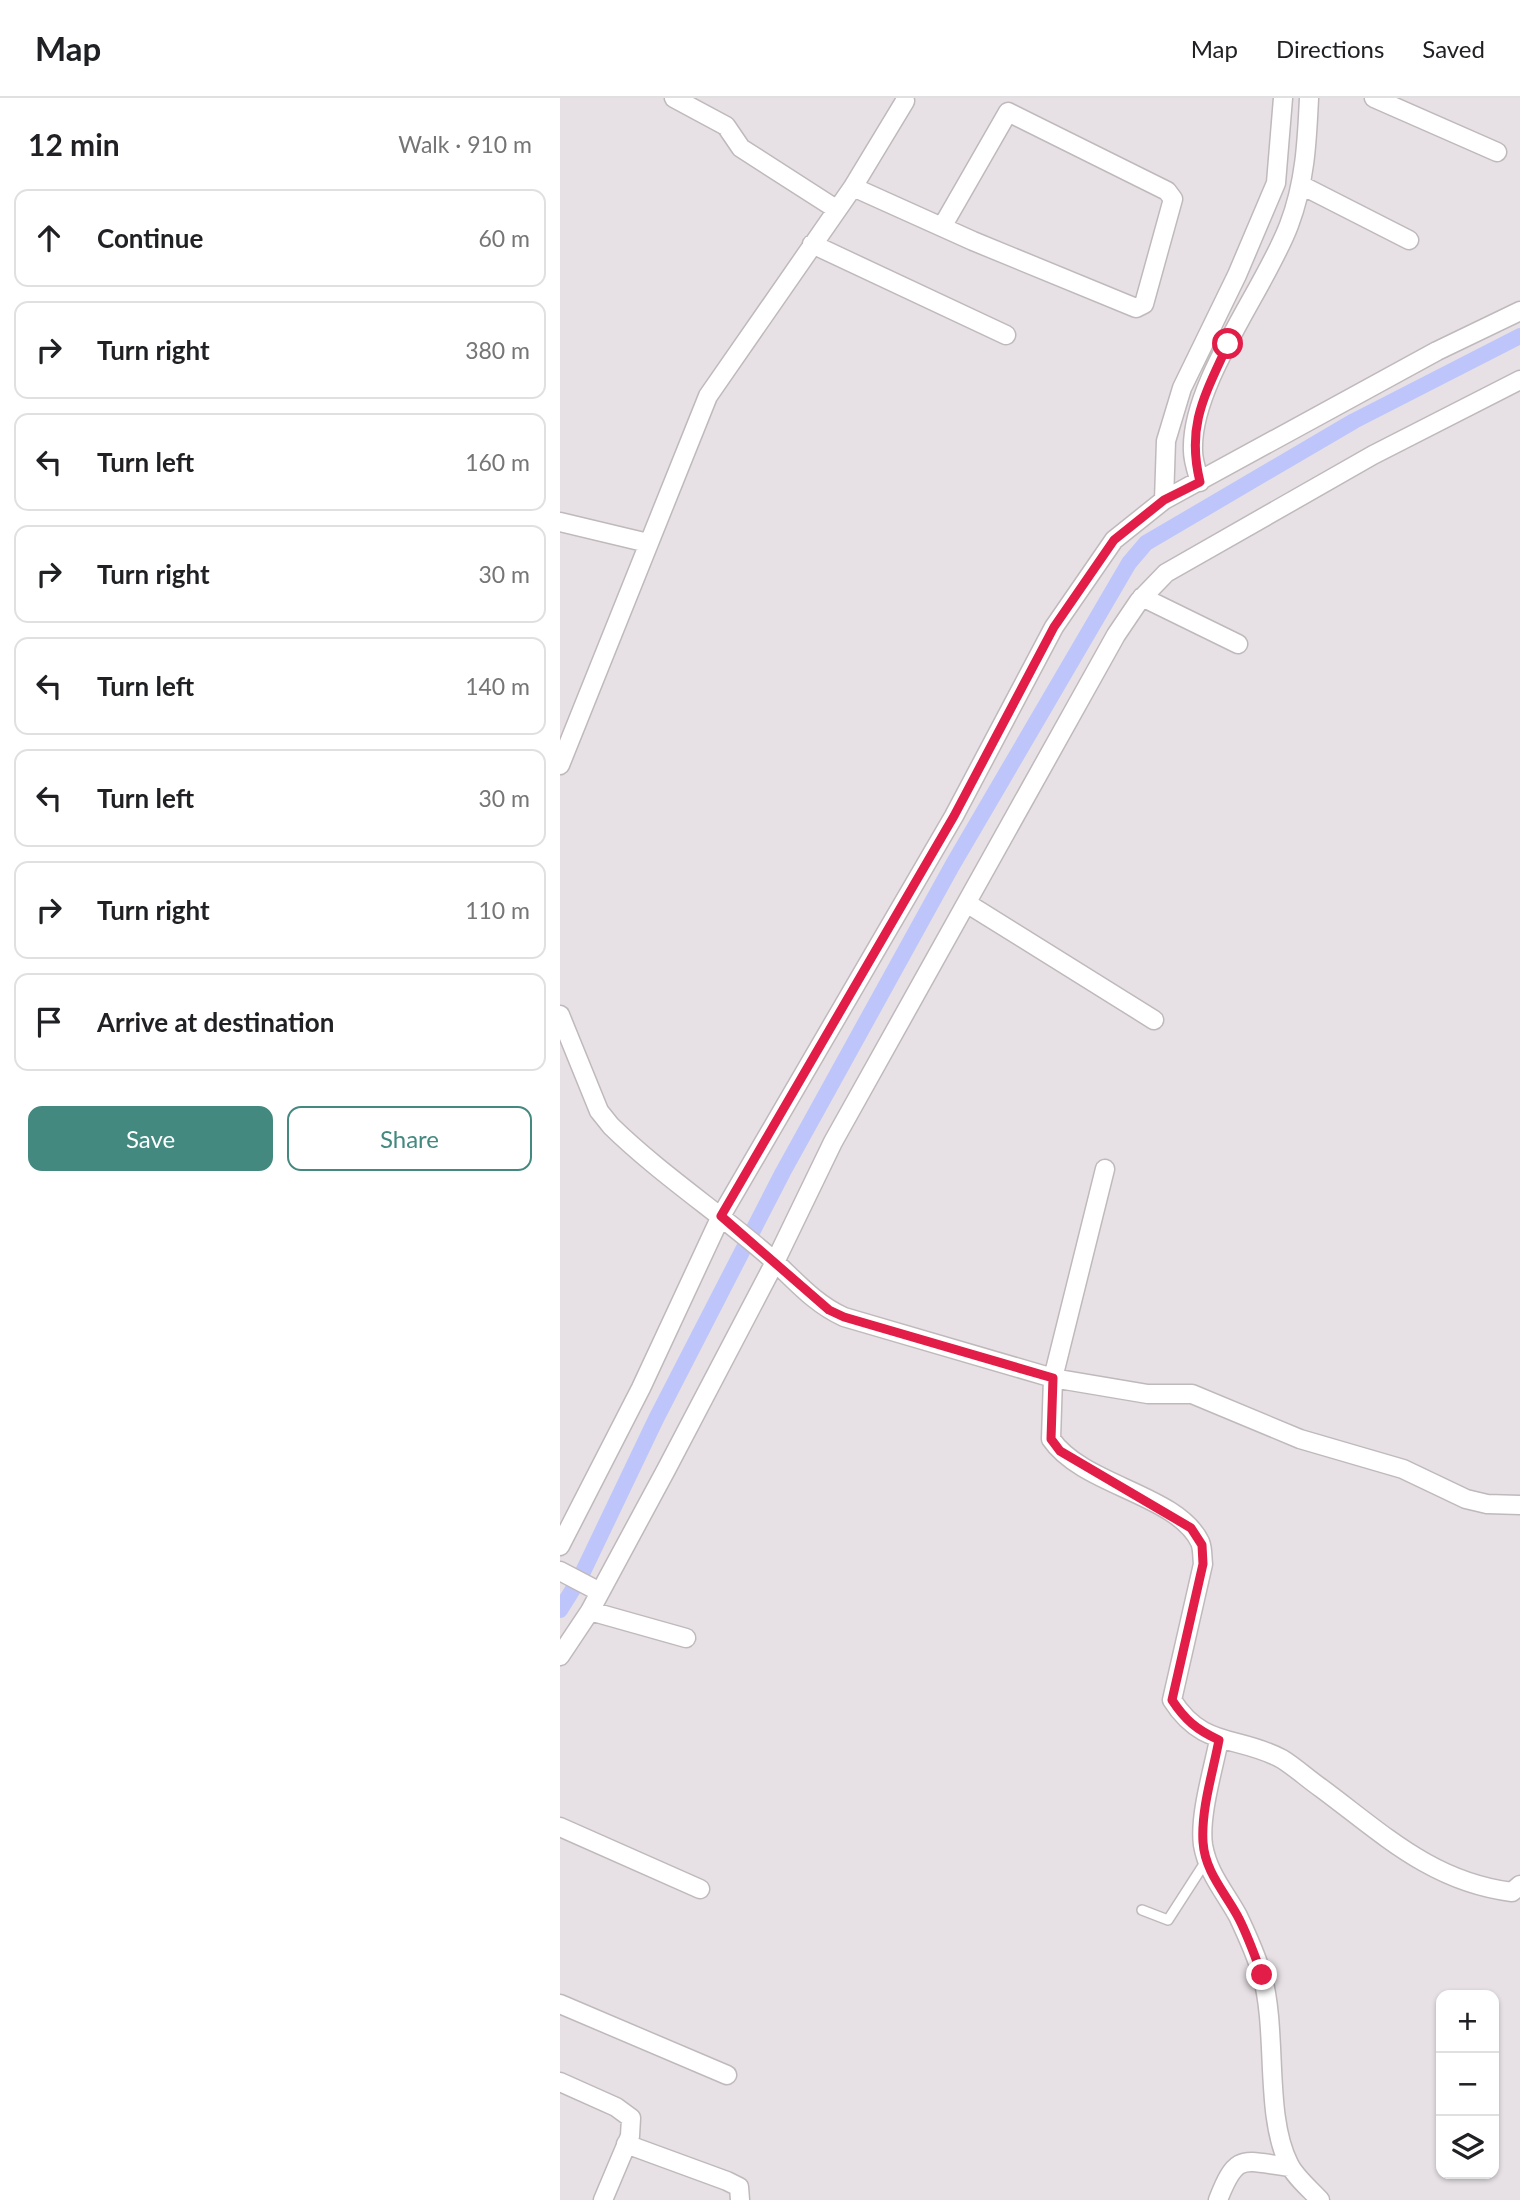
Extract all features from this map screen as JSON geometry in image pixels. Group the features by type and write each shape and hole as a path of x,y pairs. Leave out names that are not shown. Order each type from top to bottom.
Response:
{"street":[{"path":"674,98 726,126 741,148 836,209"},
{"path":"1164,500 1166,441 1182,388 1237,275 1276,183 1283,98"},
{"path":"1200,482 1193,454 1193,439 1207,390 1288,229 1306,163 1309,98"},
{"path":"1374,98 1497,152"},
{"path":"560,765 565,738 708,396 853,187 905,101"},
{"path":"853,187 942,228 1136,308 1144,303 1173,199 1171,194 1014,105 1007,112 942,228"},
{"path":"1301,185 1409,240"},
{"path":"812,244 1006,335"},
{"path":"560,1546 726,1221 954,816 1054,627 1114,540 1164,500 1437,351 1520,310"},
{"path":"560,1656 590,1611 596,1590 833,1142 1116,635 1142,597 1166,573 1234,531 1428,426 1520,380"},
{"path":"560,522 648,543"},
{"path":"1142,597 1238,644"},
{"path":"968,904 1154,1020"},
{"path":"560,1015 599,1111 623,1138 771,1258 814,1301 844,1317 1053,1378 1148,1394 1192,1394 1300,1439 1403,1469 1466,1499 1487,1504 1520,1505"},
{"path":"1105,1169 1053,1378 1051,1439 1060,1451 1073,1461 1174,1516 1191,1528 1202,1545 1203,1564 1172,1700 1183,1718 1199,1731 1281,1759 1433,1870 1498,1890 1512,1892 1520,1885"},
{"path":"561,1572 596,1590"},
{"path":"590,1611 687,1638"},
{"path":"1219,1740 1204,1829 1206,1861 1212,1876 1237,1915 1262,1975 1270,2011 1280,2145 1290,2167 1320,2200"},
{"path":"560,1826 700,1889"},
{"path":"560,2004 727,2074"},
{"path":"560,2082 627,2114 631,2124 626,2144 603,2200"},
{"path":"626,2144 727,2181 738,2187 740,2200"},
{"path":"1218,2200 1229,2172 1237,2164 1245,2162 1290,2167"}],"lane":[{"path":"1142,1910 1168,1920 1206,1861"}],"waterway":[{"path":"560,1610 580,1578 656,1419 783,1172 952,866 1129,563 1146,543 1354,421 1520,336"}],"route":[{"path":"1228,344 1195,425 1193,454 1200,482 1164,500 1114,540 1054,627 954,816 721,1216 775,1262 799,1288 829,1310 844,1317 1053,1378 1051,1439 1060,1451 1191,1528 1202,1545 1203,1564 1172,1700 1183,1718 1199,1731 1219,1740 1205,1818 1203,1841 1206,1861 1212,1876 1237,1915 1262,1975"}]}
